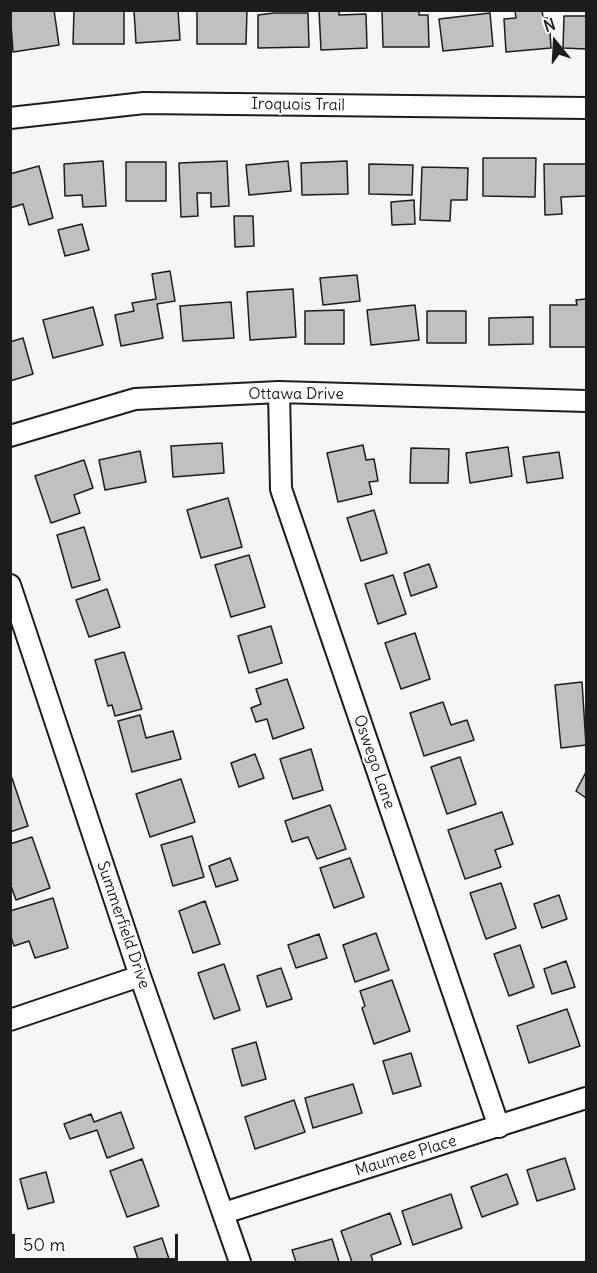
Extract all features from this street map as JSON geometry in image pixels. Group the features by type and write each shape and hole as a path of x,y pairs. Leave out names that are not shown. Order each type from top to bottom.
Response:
{"street":[{"name":"Iroquois Trail","path":"10,118 144,104 586,108"},
{"name":"Ottawa Drive","path":"10,436 135,399 279,392 586,401"},
{"name":"Oswego Lane","path":"279,392 281,489 499,1127"},
{"name":"Summerfield Drive","path":"10,585 140,976 240,1263"},
{"path":"10,1020 140,976"},
{"name":"Maumee Place","path":"224,1213 586,1098"}],"building":[{"path":"10,10 54,10 59,45 13,52"},
{"path":"74,10 124,10 124,44 73,44"},
{"path":"134,10 178,10 180,40 136,43"},
{"path":"247,10 246,44 197,44 197,11"},
{"path":"319,10 339,10 339,15 366,14 367,48 321,50"},
{"path":"382,10 419,10 419,15 428,15 429,47 383,47"},
{"path":"515,10 542,10 543,18 549,18 551,48 506,52 504,19 516,18"},
{"path":"308,13 309,47 258,48 258,15"},
{"path":"490,13 493,46 443,51 439,19"},
{"path":"564,16 586,16 586,49 563,48"},
{"path":"483,158 536,158 535,197 483,196"},
{"path":"103,161 106,206 83,207 82,195 65,196 64,164"},
{"path":"227,161 229,206 211,207 211,193 197,193 198,216 181,217 179,163"},
{"path":"288,161 291,191 249,195 246,165"},
{"path":"347,161 348,194 302,195 301,163"},
{"path":"126,162 166,162 166,201 126,201"},
{"path":"369,164 413,165 412,195 369,194"},
{"path":"544,164 586,164 586,196 561,197 562,214 545,215"},
{"path":"39,166 53,218 29,225 23,204 10,208 10,174"},
{"path":"422,167 468,168 467,200 451,200 450,221 420,220"},
{"path":"414,200 415,224 392,225 391,202"},
{"path":"234,216 253,216 254,246 235,247"},
{"path":"82,224 89,250 65,256 58,230"},
{"path":"170,271 175,301 157,304 163,338 121,346 115,315 134,311 132,303 156,299 152,274"},
{"path":"357,275 360,301 323,305 320,278"},
{"path":"293,289 296,337 250,340 247,292"},
{"path":"586,299 586,347 550,347 550,305 577,305 576,300"},
{"path":"231,302 234,338 183,341 180,306"},
{"path":"415,305 419,340 371,345 367,310"},
{"path":"93,307 103,345 53,358 43,320"},
{"path":"344,310 344,344 305,344 305,311"},
{"path":"427,311 466,311 466,343 427,343"},
{"path":"533,317 533,344 489,345 489,318"},
{"path":"23,338 33,374 10,381 10,342"},
{"path":"222,443 224,473 173,477 171,446"},
{"path":"363,445 366,460 374,459 378,481 369,482 372,494 338,502 327,453"},
{"path":"508,447 512,476 470,483 466,453"},
{"path":"411,448 449,449 448,483 410,483"},
{"path":"140,451 146,482 105,490 99,460"},
{"path":"559,452 563,478 527,483 523,457"},
{"path":"84,460 93,488 74,495 80,513 51,523 35,476"},
{"path":"228,498 242,547 201,558 187,510"},
{"path":"374,510 387,553 361,561 347,518"},
{"path":"84,527 100,580 72,588 57,535"},
{"path":"249,555 265,607 231,617 215,565"},
{"path":"429,564 437,587 411,596 404,573"},
{"path":"393,575 406,614 378,624 365,584"},
{"path":"107,589 120,627 89,637 76,600"},
{"path":"271,626 282,663 249,673 238,636"},
{"path":"415,633 430,679 401,689 385,643"},
{"path":"124,652 142,709 115,716 112,705 108,706 95,660"},
{"path":"287,679 304,728 273,739 267,719 256,722 251,708 261,704 256,689"},
{"path":"582,682 586,745 561,748 555,685"},
{"path":"443,702 451,725 467,720 474,740 424,756 410,713"},
{"path":"140,715 146,738 173,731 181,759 132,772 118,721"},
{"path":"311,749 323,790 293,799 280,759"},
{"path":"255,754 264,778 239,787 231,763"},
{"path":"460,757 476,804 447,814 431,767"},
{"path":"586,772 586,798 576,791"},
{"path":"12,778 28,826 10,832 10,779"},
{"path":"181,779 195,822 150,837 136,794"},
{"path":"330,805 346,849 317,859 308,837 292,842 285,821"},
{"path":"502,812 513,844 495,850 501,867 465,879 448,830"},
{"path":"192,836 204,877 173,886 161,845"},
{"path":"32,837 50,888 16,900 10,883 10,844"},
{"path":"230,858 238,880 216,887 209,866"},
{"path":"350,858 364,897 334,908 320,868"},
{"path":"501,883 516,928 486,939 470,893"},
{"path":"559,895 567,919 542,928 534,904"},
{"path":"53,898 68,948 35,958 29,941 14,946 10,934 10,911"},
{"path":"205,901 220,944 193,953 179,911"},
{"path":"376,933 389,970 355,982 343,945"},
{"path":"319,934 327,958 296,968 288,945"},
{"path":"520,945 534,987 509,996 494,954"},
{"path":"566,961 575,987 552,994 544,969"},
{"path":"224,964 240,1010 214,1019 198,973"},
{"path":"281,968 292,999 267,1007 257,976"},
{"path":"392,980 410,1031 374,1044 362,1008 365,1006 360,991"},
{"path":"567,1009 580,1046 529,1063 517,1026"},
{"path":"256,1042 266,1079 242,1086 232,1049"},
{"path":"411,1053 421,1086 393,1094 383,1061"},
{"path":"353,1084 362,1113 313,1128 305,1098"},
{"path":"294,1100 305,1132 255,1149 245,1117"},
{"path":"121,1112 134,1148 107,1158 97,1130 70,1139 64,1124 91,1114 94,1122"},
{"path":"565,1158 575,1189 537,1201 527,1170"},
{"path":"142,1159 159,1206 127,1217 110,1171"},
{"path":"46,1172 54,1202 28,1209 20,1179"},
{"path":"507,1174 518,1204 482,1217 471,1187"},
{"path":"451,1194 462,1228 413,1245 402,1211"},
{"path":"390,1213 401,1244 371,1255 373,1262 352,1262 341,1231"},
{"path":"162,1238 170,1262 139,1262 134,1247"},
{"path":"332,1239 339,1262 296,1262 292,1250"}]}
